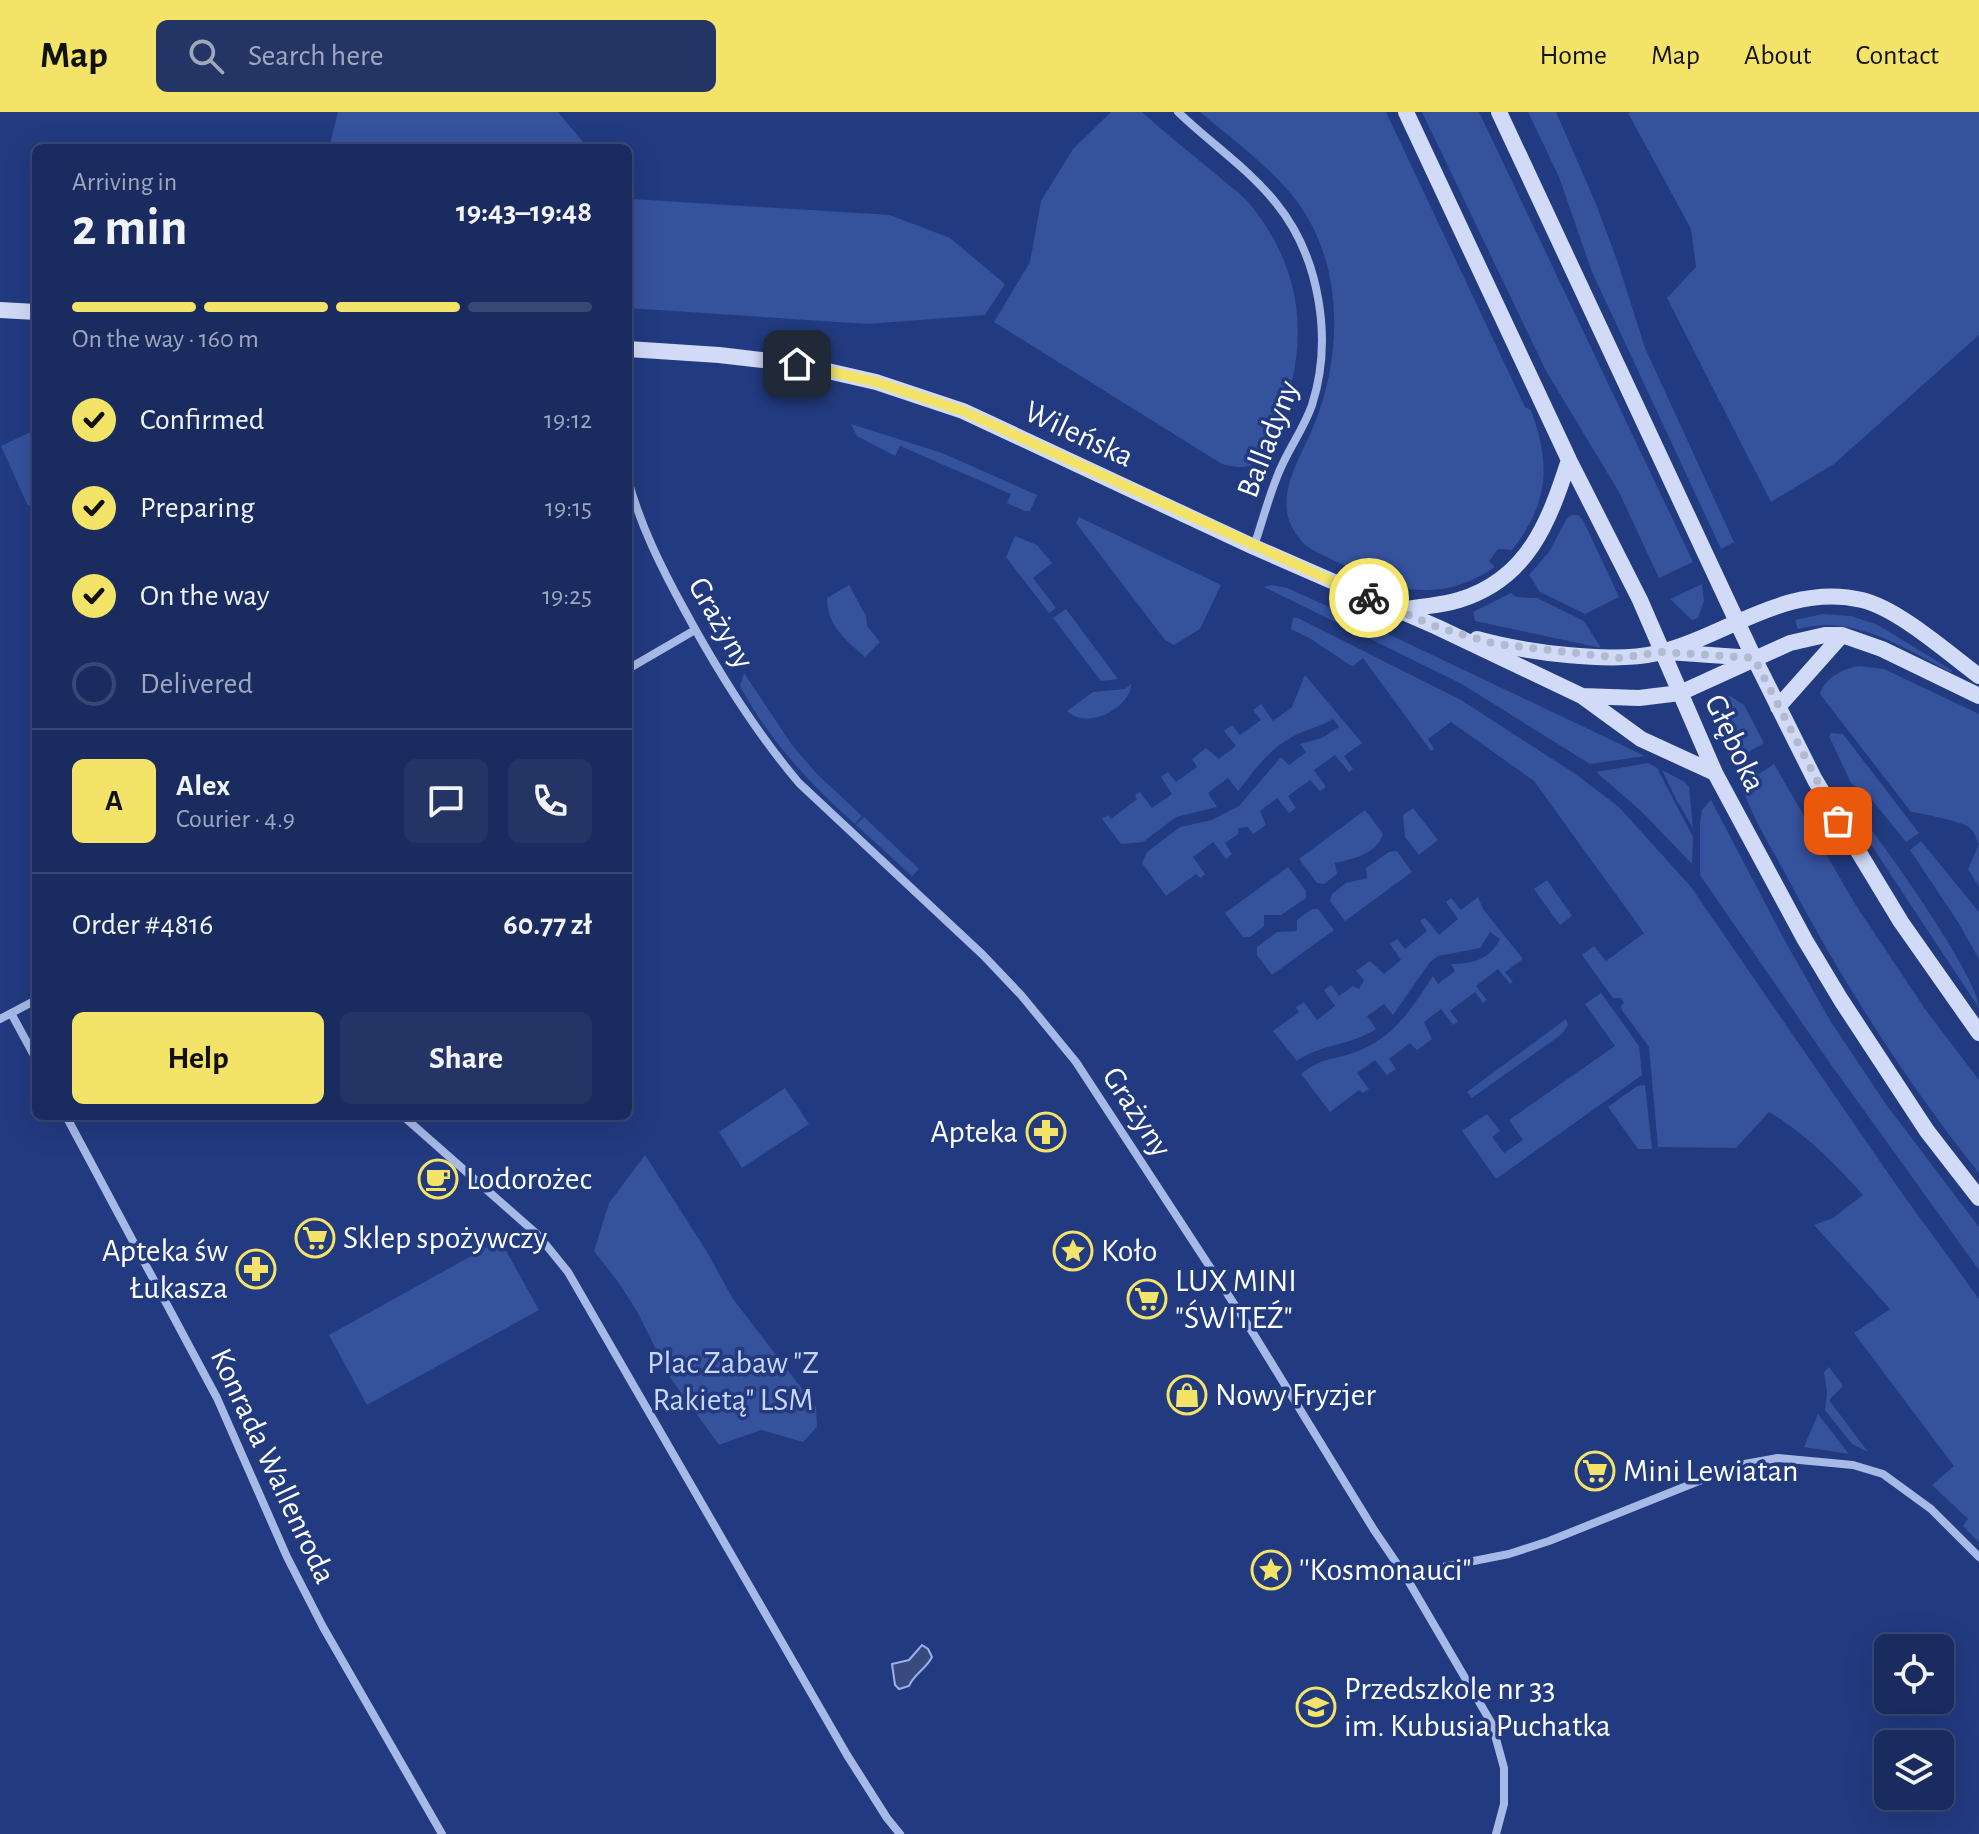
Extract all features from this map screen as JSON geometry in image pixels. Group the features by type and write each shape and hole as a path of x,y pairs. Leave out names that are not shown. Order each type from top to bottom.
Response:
{"street":[{"name":"Balladyny","path":"1178,112 1275,201 1291,224 1305,255 1318,306 1321,350 1311,407 1277,475 1254,547"},
{"name":"Głęboka","path":"1406,112 1569,460 1626,572 1715,773 1805,940 1849,1013 1927,1131 1979,1198"},
{"name":"Głęboka","path":"1499,112 1778,707 1850,841 1928,963 1979,1033"},
{"path":"0,310 32,312"},
{"name":"Wileńska","path":"632,349 797,364 855,376 925,397 1006,430 1582,696 1641,739 1715,773"},
{"path":"1396,610 1456,601 1498,581 1527,555 1537,541 1557,497 1569,460"},
{"name":"Grażyny","path":"632,494 649,541 695,630 752,723 799,783 983,955 1021,995 1076,1062 1237,1308 1406,1577 1492,1724 1504,1768 1504,1804 1496,1834"},
{"path":"1662,652 1797,601 1834,596 1863,600 1889,611 1979,676"},
{"name":"Wileńska","path":"1437,627 1496,644 1581,655 1620,658 1662,652"},
{"path":"632,667 695,630"},
{"name":"Wileńska","path":"1582,696 1639,698 1680,693 1754,658 1809,637 1842,635"},
{"path":"1778,707 1842,635 1882,649 1979,696"},
{"path":"1662,652 1754,658"},
{"path":"0,1019 32,1002"},
{"path":"11,1013 32,1052"},
{"name":"Konrada Wallenroda","path":"68,1120 217,1398 287,1557 323,1627 442,1834"},
{"path":"408,1120 538,1235 568,1272 847,1755 900,1834"},
{"path":"1406,1577 1509,1554 1739,1465 1778,1458 1853,1465 1883,1474 1931,1509 1979,1557"}],"green space":[{"path":"338,112 558,112 585,144 330,144"},
{"path":"1111,112 1142,112 1238,192 1268,229 1282,256 1292,284 1297,313 1298,342 1294,371 1287,401 1271,441 1257,462 1251,465 1234,467 1222,464 994,322 1030,262 1041,201 1073,149"},
{"path":"1200,112 1386,112 1525,407 1531,410 1542,449 1544,466 1540,499 1512,550 1498,549 1489,561 1495,567 1454,586 1427,590 1402,588 1318,553 1296,534 1288,517 1287,493 1324,397 1331,367 1334,306 1329,276 1321,246 1291,194 1259,161"},
{"path":"1422,112 1479,112 1693,562 1659,578 1619,492 1546,371"},
{"path":"1528,112 1556,112 1596,204 1645,348 1734,542 1721,549 1592,272 1559,177"},
{"path":"1630,112 1979,112 1979,335 1834,464 1771,502 1667,298 1696,267 1691,229"},
{"path":"632,199 890,215 950,238 1005,284 985,315 868,324 632,308"},
{"path":"851,424 942,453 1037,495 1030,511 1025,511 1007,503 1011,494 900,446 895,456 857,436"},
{"path":"32,431 32,504 28,506 1,446"},
{"path":"1578,515 1583,520 1619,597 1585,614 1540,592 1529,575 1549,552 1567,518"},
{"path":"1079,517 1221,585 1200,629 1174,645 1165,640 1076,523"},
{"path":"1015,536 1037,545 1052,563 1033,578 1056,608 1049,613 1006,557"},
{"path":"1702,584 1704,601 1698,618 1692,620 1670,599"},
{"path":"849,585 866,616 867,626 880,642 865,657 839,632 828,608 827,598"},
{"path":"1264,587 1287,588 1365,623 1645,756 1590,764 1460,683"},
{"path":"1511,593 1516,597 1537,598 1584,621 1601,648 1475,621 1473,612"},
{"path":"1066,609 1118,679 1101,681 1053,618"},
{"path":"1823,614 1851,616 1878,625 1953,671 1896,643 1858,629 1818,626 1798,629 1795,620"},
{"path":"1293,618 1461,700 1574,773 1619,807 1691,887 1899,1189 1979,1299 1979,1542 1963,1526 1968,1519 1932,1485 1954,1466 1854,1333 1890,1309 1814,1225 1833,1218 1863,1195 1819,1150 1769,1112 1736,1148 1658,1147 1649,1047 1622,1010 1624,1002 1621,998 1613,998 1582,955 1594,946 1606,961 1644,933 1534,781 1451,722 1428,739 1434,749 1431,751 1363,658 1350,665 1291,629"},
{"path":"1859,666 1884,669 1979,714 1979,844 1972,830 1965,825 1911,812 1820,694 1835,675"},
{"path":"744,673 792,745 816,773 862,816 855,824 806,777 777,743 740,686"},
{"path":"1305,675 1362,743 1344,756 1353,769 1349,772 1335,755 1314,770 1326,787 1320,791 1310,780 1288,796 1296,808 1289,813 1277,798 1260,811 1266,825 1253,834 1248,827 1238,828 1238,834 1225,843 1232,854 1226,859 1213,842 1193,857 1205,874 1200,878 1196,874 1166,896 1142,863 1147,852 1180,827 1212,820 1239,806 1281,757 1289,765 1306,752 1300,744 1322,738 1339,727 1333,719 1297,734 1276,748 1238,791 1228,778 1208,793 1217,807 1176,817 1143,842 1121,844 1102,819 1108,815 1111,819 1137,799 1135,795 1140,792 1152,808 1172,794 1161,777 1168,772 1176,782 1197,767 1192,759 1206,748 1219,759 1236,746 1224,731 1232,725 1240,735 1261,720 1253,710 1261,704 1273,721 1292,707"},
{"path":"1131,684 1125,700 1108,713 1086,719 1067,711 1093,692 1125,689"},
{"path":"1730,696 1744,705 1764,743 1731,762 1723,721 1726,697"},
{"path":"1831,733 1843,734 1919,833 1906,842 1868,795 1851,783 1829,736"},
{"path":"1648,763 1657,768 1693,837 1692,864 1641,811 1596,772"},
{"path":"1774,764 1855,904 1925,1009 1979,1080 1979,1173 1876,1030 1756,821 1742,785"},
{"path":"1662,770 1689,787 1693,828 1677,801"},
{"path":"1711,800 1831,1022 1885,1103 1979,1227 1979,1270 1827,1059 1700,875 1700,823 1702,810"},
{"path":"1413,808 1438,840 1419,855 1405,837 1403,815"},
{"path":"1365,810 1383,834 1380,841 1364,854 1335,863 1337,874 1324,884 1317,883 1299,859"},
{"path":"1853,812 1858,813 1870,828 1928,910 1975,992 1979,1008 1852,816"},
{"path":"864,817 919,869 912,876 856,825"},
{"path":"1921,841 1979,912 1979,959 1910,850"},
{"path":"1979,844 1979,887 1968,869"},
{"path":"1397,851 1412,872 1345,921 1330,901 1332,894 1346,883 1367,878 1366,868 1389,852"},
{"path":"1288,867 1306,891 1306,898 1281,915 1264,915 1264,926 1250,937 1243,937 1225,913"},
{"path":"1547,880 1572,916 1560,925 1534,889"},
{"path":"1478,897 1483,909 1523,959 1505,972 1513,982 1510,984 1498,969 1476,986 1487,1000 1483,1003 1475,992 1450,1011 1458,1021 1453,1025 1441,1009 1424,1022 1432,1039 1417,1050 1410,1043 1389,1059 1396,1069 1387,1075 1375,1060 1357,1073 1369,1089 1363,1093 1359,1090 1330,1112 1301,1074 1321,1062 1353,1053 1379,1040 1409,1012 1433,976 1438,984 1455,971 1451,964 1467,963 1486,956 1500,939 1490,932 1480,948 1438,956 1430,962 1393,1015 1384,1004 1367,1016 1376,1029 1366,1035 1316,1051 1297,1061 1273,1031 1299,1012 1296,1007 1304,1002 1317,1020 1335,1006 1324,990 1331,985 1339,996 1353,986 1359,989 1364,980 1356,971 1370,961 1384,974 1401,960 1390,944 1397,939 1405,949 1427,931 1420,921 1425,918 1439,935 1458,919 1446,902 1451,898 1461,910"},
{"path":"1312,909 1318,909 1334,930 1272,975 1257,955 1257,947 1277,932 1297,931 1297,920"},
{"path":"1601,993 1639,1046 1642,1075 1496,1179 1462,1131 1487,1114 1500,1131 1492,1137 1504,1153 1523,1140 1509,1120 1615,1046 1585,1004"},
{"path":"1566,1019 1568,1025 1562,1034 1472,1098 1467,1092"},
{"path":"1645,1085 1652,1149 1638,1149 1608,1107 1637,1086"},
{"path":"785,1088 809,1124 742,1168 719,1132"},
{"name":"Plac Zabaw \"Z Rakietą\" LSM","path":"645,1155 733,1299 816,1407 817,1427 803,1442 761,1430 719,1445 669,1376 638,1313 594,1251 609,1203"},
{"path":"500,1240 539,1310 367,1405 329,1335"},
{"path":"1829,1367 1843,1386 1829,1400 1868,1452 1852,1444 1825,1410 1827,1392 1824,1372"},
{"path":"1818,1414 1849,1454 1804,1447"}],"shaded area":[{"path":"922,1645 932,1657 909,1686 899,1689 895,1685 892,1664 909,1660"}],"way so far":[{"path":"1369,598 1437,627 1496,644 1620,658 1662,652 1754,658 1838,821"}],"place":[{"name":"Apteka","path":"1046,1132"},
{"name":"Lodorożec","path":"438,1179"},
{"name":"Sklep spożywczy","path":"315,1238"},
{"name":"Koło","path":"1073,1251"},
{"name":"Apteka św Łukasza","path":"256,1269"},
{"name":"LUX MINI \"ŚWITEŹ\"","path":"1147,1299"},
{"name":"Nowy Fryzjer","path":"1187,1395"},
{"name":"Mini Lewiatan","path":"1595,1471"},
{"name":"''Kosmonauci\"","path":"1271,1570"},
{"name":"Przedszkole nr 33 im. Kubusia Puchatka","path":"1316,1707"}],"route":[{"path":"797,364 855,376 963,411 1369,598"}]}
